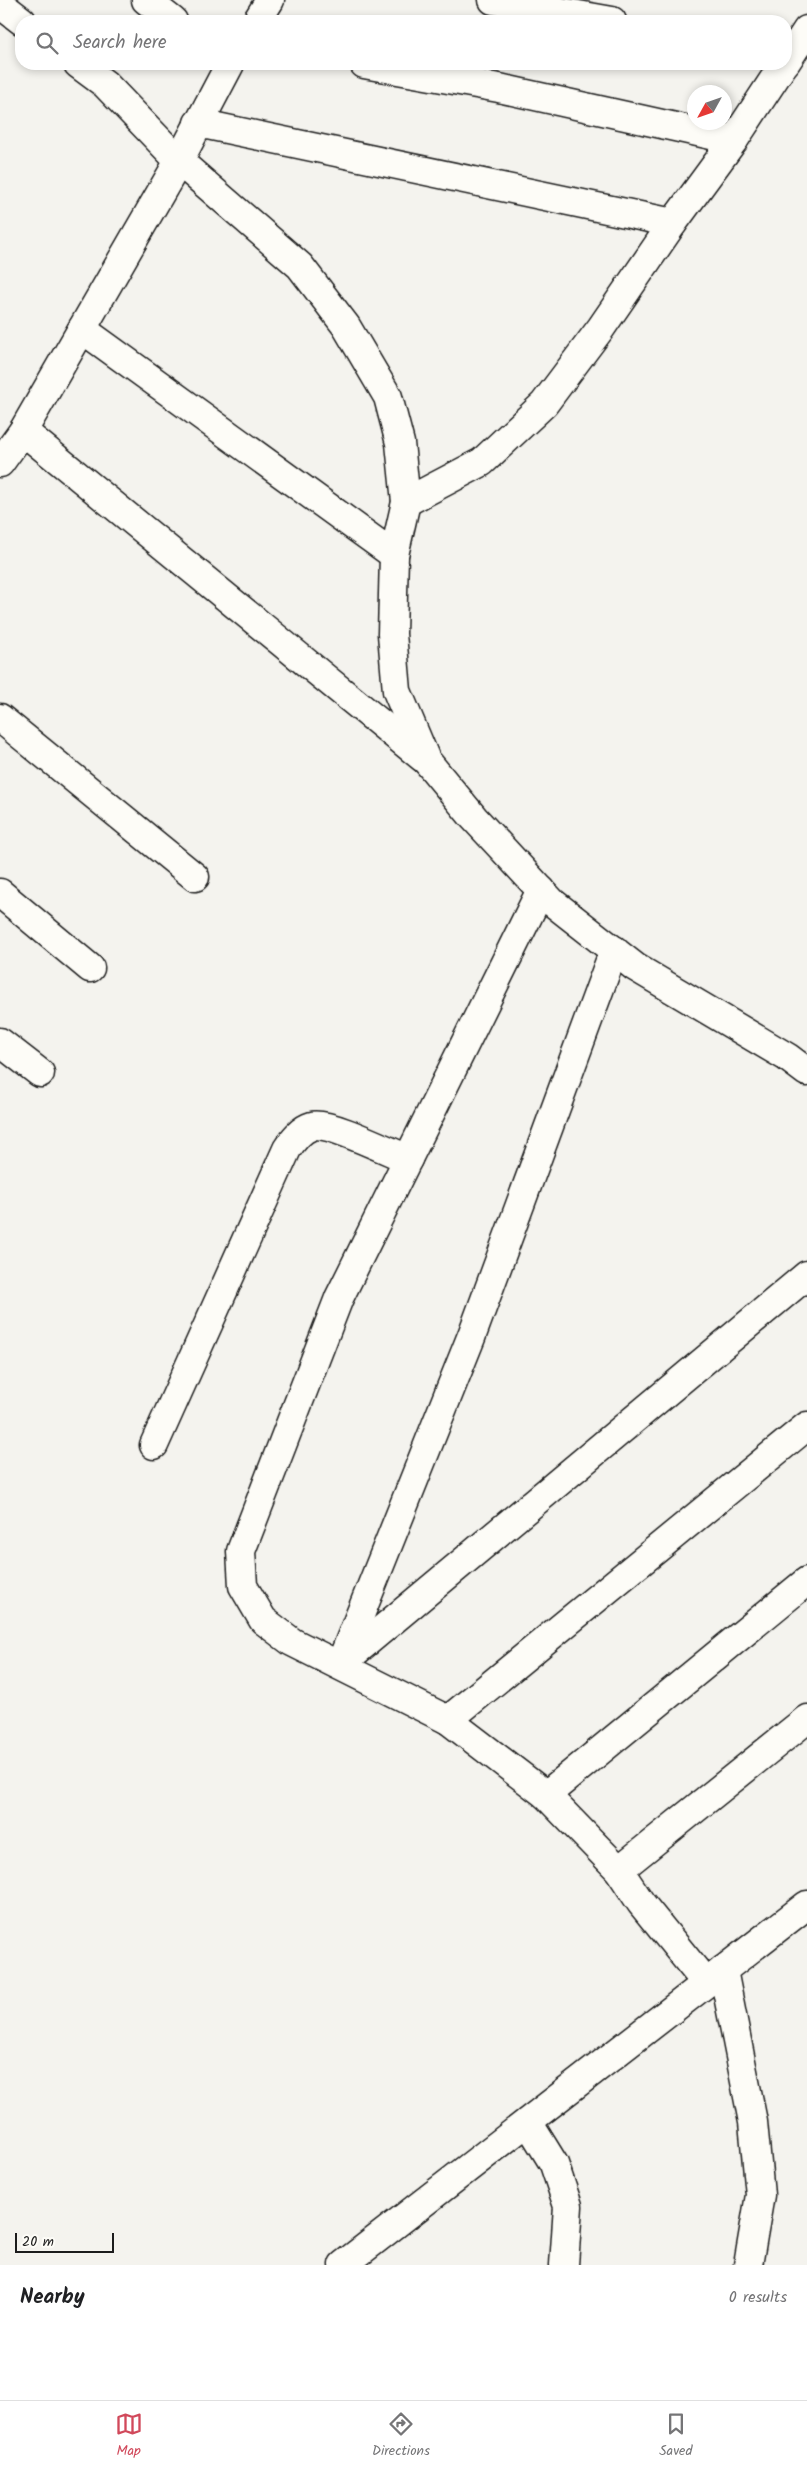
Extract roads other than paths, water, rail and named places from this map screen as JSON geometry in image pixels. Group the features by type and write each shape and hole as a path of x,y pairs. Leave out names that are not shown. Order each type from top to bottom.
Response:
{"street":[{"path":"146,0 165,15"},
{"path":"260,15 270,0"},
{"path":"493,0 578,15"},
{"path":"0,4 15,16"},
{"path":"792,51 807,30"},
{"path":"86,70 105,84 179,161 300,266 346,326 388,397 400,443 406,502 394,555 392,634 397,691 426,760"},
{"path":"0,463 23,431 179,161 225,70"},
{"path":"398,70 499,88 734,140"},
{"path":"406,502 482,462 544,404 601,328 673,223 734,140 779,70"},
{"path":"198,124 673,223"},
{"path":"82,329 394,555"},
{"path":"23,431 426,760 474,818 552,902 634,967 800,1058"},
{"path":"0,718 194,877"},
{"path":"541,890 339,1298 241,1550 243,1586 264,1620 292,1642 340,1664 448,1720 546,1795 619,1870 641,1903 714,1977 753,2122 760,2195 748,2265"},
{"path":"0,893 90,968"},
{"path":"340,1664 472,1335 614,950"},
{"path":"0,1042 40,1073"},
{"path":"154,1445 282,1158 297,1135 313,1125 332,1127 408,1159"},
{"path":"340,1664 807,1275"},
{"path":"448,1720 807,1426"},
{"path":"546,1795 807,1581"},
{"path":"619,1870 807,1719"},
{"path":"343,2265 807,1905"},
{"path":"528,2122 554,2164 568,2206 564,2265"}]}
